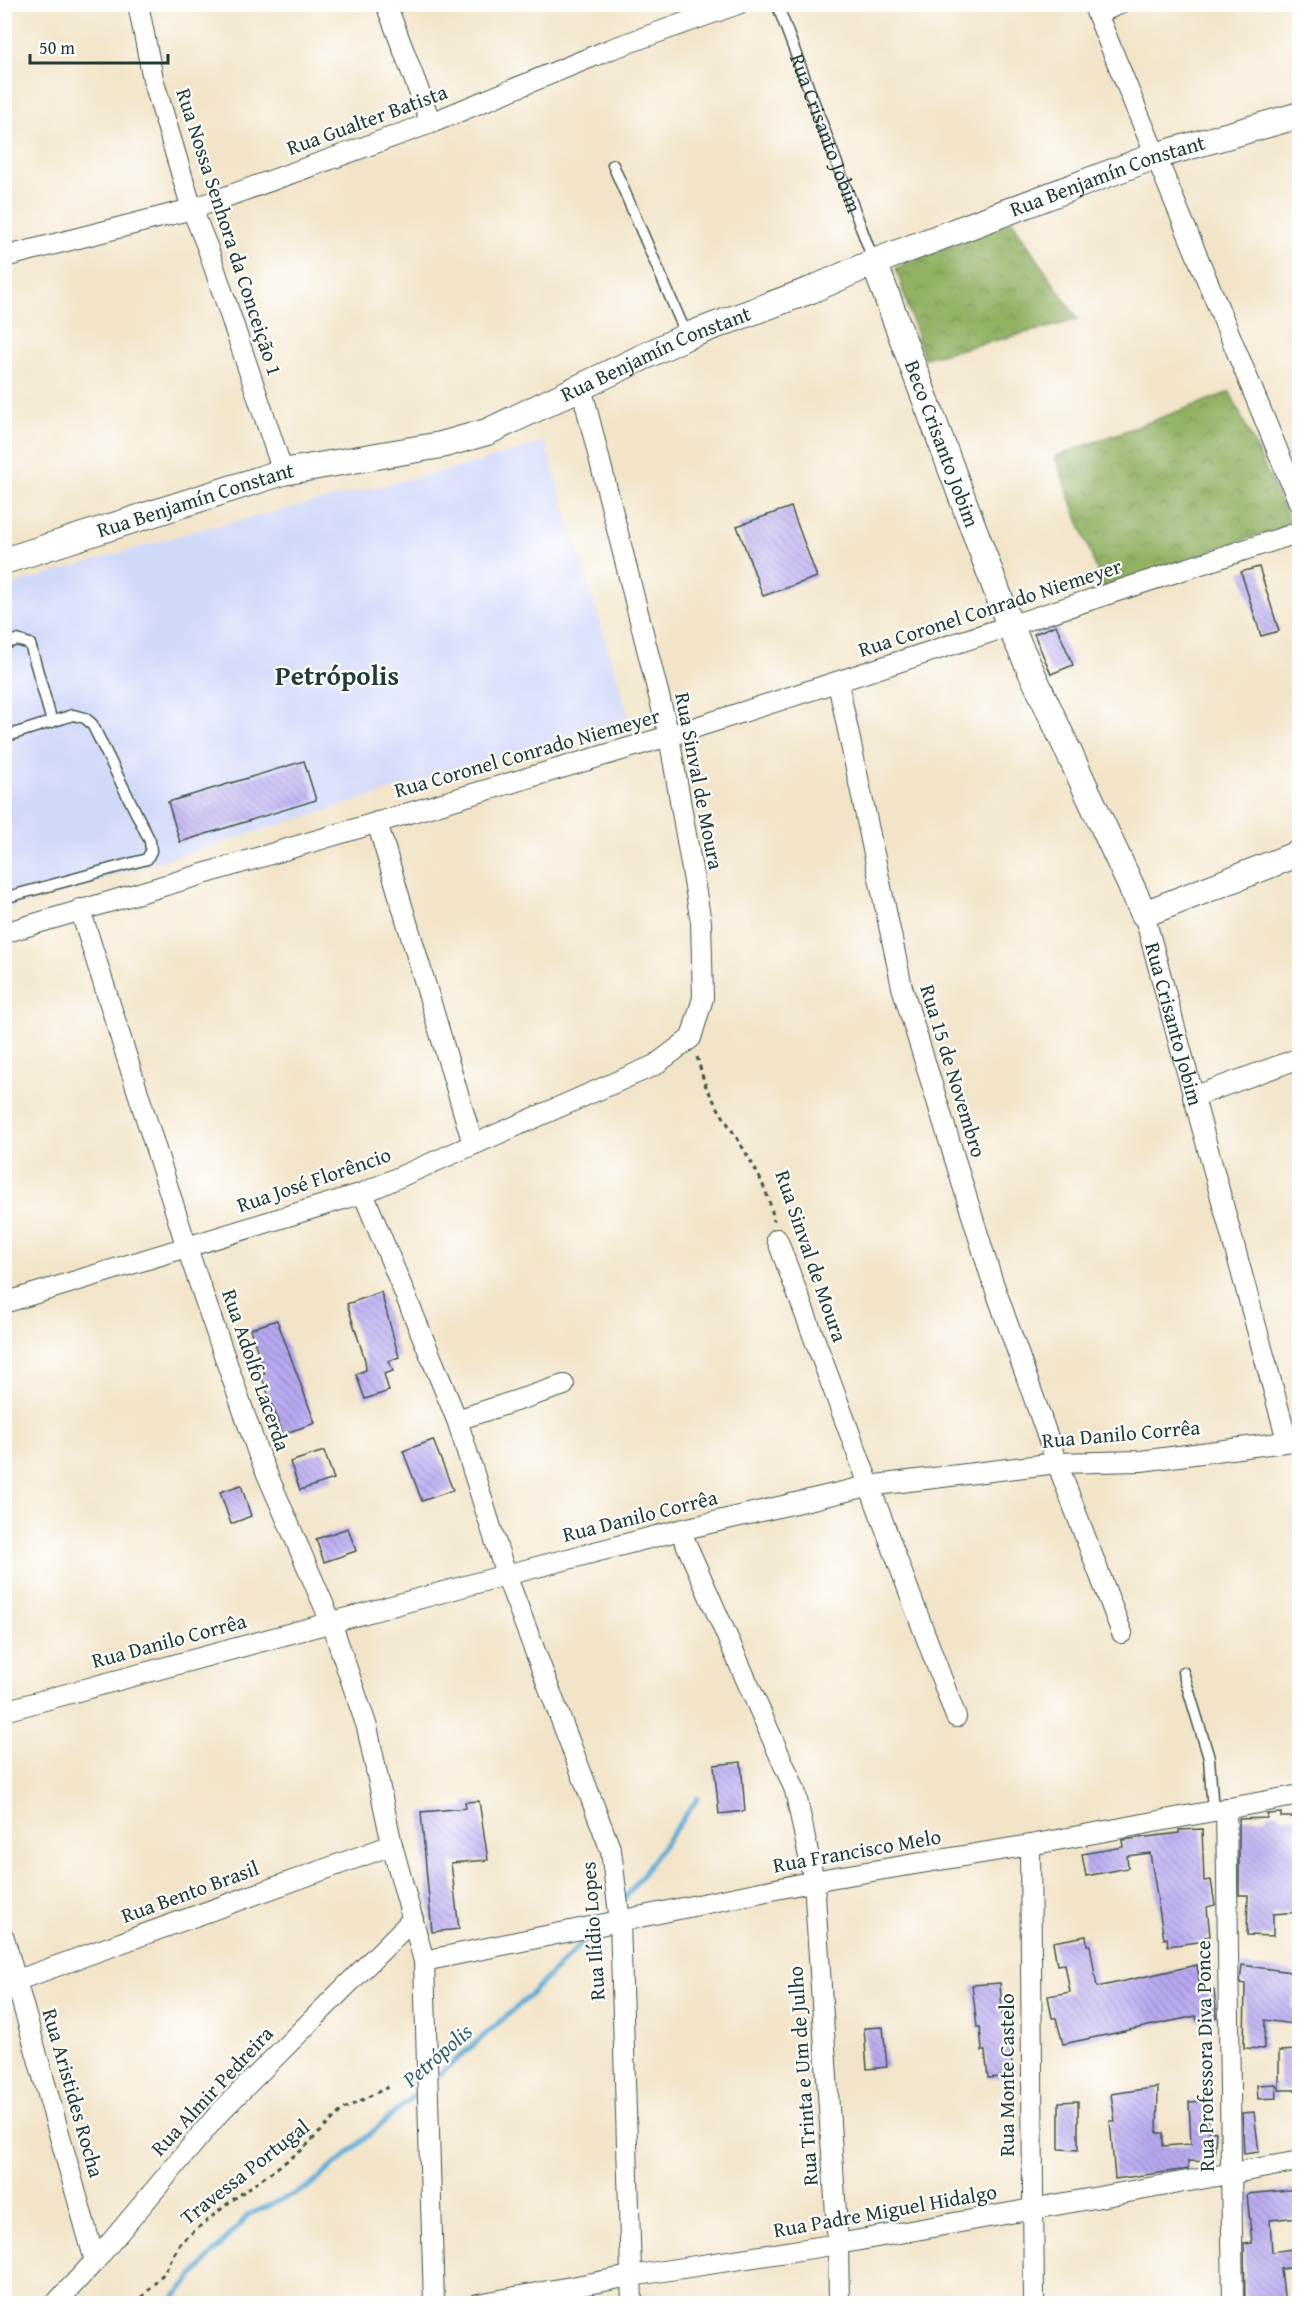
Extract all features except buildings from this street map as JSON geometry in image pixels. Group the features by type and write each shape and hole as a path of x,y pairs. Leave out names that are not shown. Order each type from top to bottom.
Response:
{"street":[{"name":"Rua Nossa Senhora da Conceição 1","path":"138,4 153,79 192,209 208,249 283,472"},
{"path":"386,4 431,123"},
{"name":"Rua Gualter Batista","path":"4,257 192,209 431,123 611,49 738,4"},
{"path":"1119,4 1095,9 1299,505"},
{"name":"Rua Benjamín Constant","path":"4,561 283,472 441,445 487,432 687,336 811,290 874,262 1155,156 1299,115"},
{"name":"Beco Crisanto Jobim","path":"874,262 1010,626"},
{"name":"Rua Sinval de Moura","path":"581,386 669,736 701,922 703,998 691,1038"},
{"name":"Rua Coronel Conrado Niemeyer","path":"4,933 669,736 1299,532"},
{"name":"Rua Crisanto Jobim","path":"1010,626 1144,914 1193,1097 1293,1440"},
{"name":"Rua 15 de Novembro","path":"838,683 902,987 991,1277 1057,1462 1122,1633"},
{"path":"377,822 473,1144"},
{"path":"1144,914 1299,853"},
{"name":"Rua Adolfo Lacerda","path":"80,909 187,1248 258,1452 331,1622 367,1727 392,1845 424,1961 434,2304"},
{"name":"Rua José Florêncio","path":"4,1303 363,1193 655,1065 691,1038"},
{"path":"1193,1097 1299,1058"},
{"name":"Rua Ilídio Lopes","path":"363,1193 456,1420 506,1575 611,1851 620,1921 632,2304"},
{"name":"Rua Sinval de Moura","path":"777,1239 956,1717"},
{"path":"456,1420 564,1385"},
{"name":"Rua Danilo Corrêa","path":"4,1711 506,1575 680,1530 868,1486 1057,1462 1141,1461 1293,1440"},
{"name":"Rua Trinta e Um de Julho","path":"680,1530 795,1790 814,1881 840,2304"},
{"name":"Rua Francisco Melo","path":"424,1961 814,1881 1030,1845 1299,1795"},
{"name":"Rua Professora Diva Ponce","path":"1220,1810 1233,2304"},
{"name":"Rua Bento Brasil","path":"11,1983 392,1845"},
{"name":"Rua Monte Castelo","path":"1030,1845 1034,2304"},
{"name":"Rua Almir Pedreira","path":"54,2304 95,2262 220,2112 413,1919"},
{"name":"Rua Aristides Rocha","path":"4,1938 11,1983 95,2262"},
{"name":"Rua Padre Miguel Hidalgo","path":"478,2304 631,2276 1032,2211 1299,2161"}],"lane":[{"name":"Rua Crisanto Jobim","path":"777,4 874,262"},
{"path":"613,165 687,336"},
{"path":"4,644 17,640 30,644 52,722"},
{"path":"4,737 73,715 85,718 92,724 150,841 151,851 147,858 4,898"},
{"path":"1182,1672 1209,1758 1220,1810"}],"path":[{"name":"Rua Sinval de Moura","path":"691,1038 708,1090 753,1166 771,1203 777,1239"},
{"name":"Travessa Portugal","path":"136,2304 164,2273 181,2242 231,2201 302,2150 342,2110 392,2085"}],"shaded area":[{"path":"545,442 629,717 5,909 5,587 191,532 469,465"}],"green space":[{"path":"1012,221 1078,320 924,358 896,268"},
{"path":"1230,392 1291,524 1103,587 1055,457"}],"waterway":[{"name":"Petrópolis","path":"623,1901 698,1798"},
{"name":"Petrópolis","path":"433,2080 525,2000 591,1934"},
{"name":"Petrópolis","path":"168,2304 248,2215 309,2187 423,2088"}],"district":[{"name":"Petrópolis","path":"337,676"}]}
